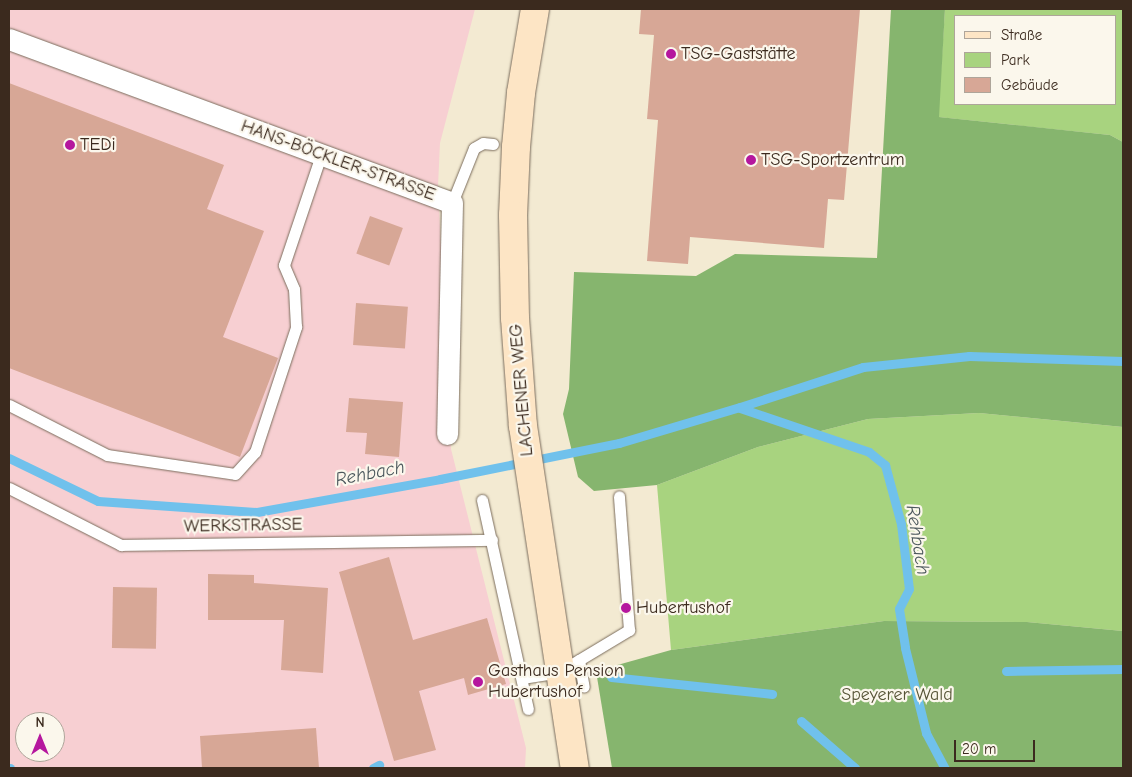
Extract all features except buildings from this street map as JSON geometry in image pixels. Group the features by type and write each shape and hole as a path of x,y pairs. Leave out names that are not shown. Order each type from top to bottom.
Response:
{"main road":[{"name":"LACHENER WEG","path":"535,9 521,93 513,215 515,318 523,426 532,493 569,666 575,768"}],"street":[{"name":"HANS-BÖCKLER-STRASSE","path":"9,39 452,204 447,434"}],"lane":[{"path":"452,204 474,148 483,143 493,144"},
{"path":"9,405 107,455 235,474 255,452 296,327 294,289 284,265 321,155"},
{"name":"WERKSTRASSE","path":"9,488 121,545 492,540"},
{"path":"522,678 569,666 629,630 619,496"},
{"path":"482,500 528,709"},
{"path":"569,666 584,687"}],"shaded area":[{"path":"9,9 475,9 440,143 438,186 451,449 526,748 525,768 9,768"}],"green space":[{"path":"891,9 945,9 939,117 1110,135 1123,142 1123,427 979,413 868,419 758,447 657,485 594,491 578,477 563,414 569,389 574,272 696,276 735,254 877,258"},
{"path":"945,9 1123,9 1123,142 1110,135 938,117"},
{"path":"979,413 1123,427 1123,631 1027,622 884,621 671,650 657,485 758,447 868,419"},
{"name":"Speyerer Wald","path":"884,621 1027,622 1123,631 1123,768 612,768 596,671 671,650"}],"waterway":[{"name":"Rehbach","path":"9,458 98,501 257,512 440,479 619,443 740,407 863,367 969,356 1123,361"},
{"name":"Rehbach","path":"740,408 869,452 885,465 901,524 909,589 899,609 905,648 926,733 945,768"},
{"path":"1006,671 1123,669"},
{"path":"611,677 772,694"},
{"path":"801,721 855,768"},
{"path":"373,768 379,765"}],"place":[{"name":"TSG-Gaststätte","path":"671,54"},
{"name":"TEDi","path":"70,145"},
{"name":"TSG-Sportzentrum","path":"751,160"},
{"name":"Hubertushof","path":"626,608"},
{"name":"Gasthaus Pension Hubertushof","path":"478,682"}]}
